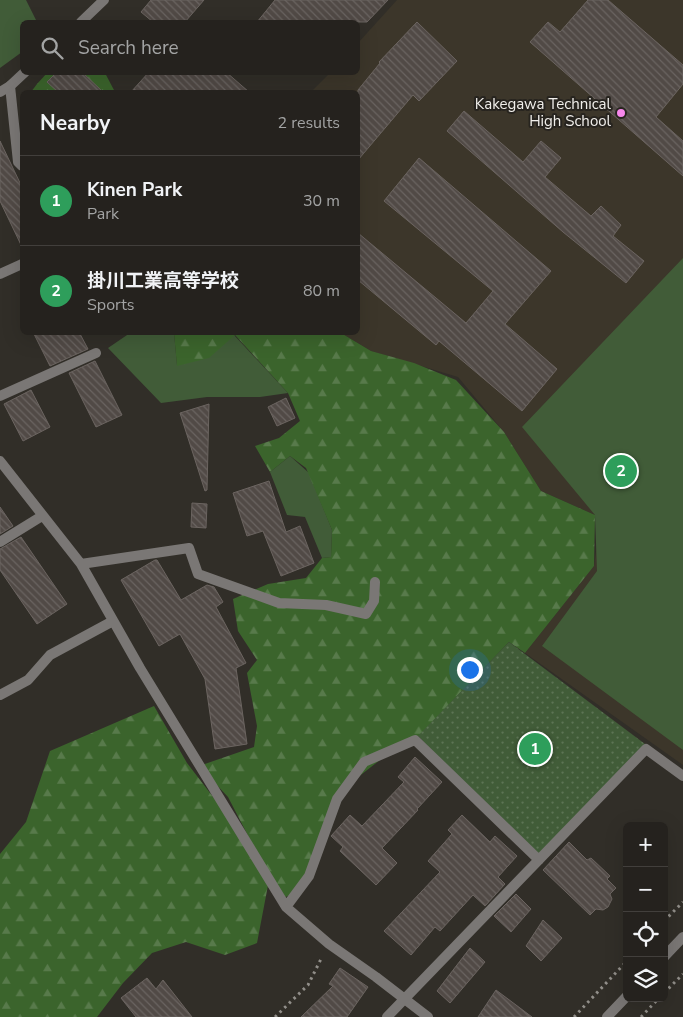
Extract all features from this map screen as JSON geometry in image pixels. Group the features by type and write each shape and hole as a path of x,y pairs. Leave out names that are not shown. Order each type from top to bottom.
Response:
{"street":[{"path":"83,20 104,0"},
{"path":"0,92 22,75"},
{"path":"10,86 18,162 20,164"},
{"path":"0,274 20,265"},
{"path":"0,396 96,353"},
{"path":"0,460 81,564 113,621 286,907 329,944 376,976 404,1000 428,1017"},
{"path":"0,542 42,516"},
{"path":"81,564 189,548 198,574 279,603 326,605 366,614 374,601 375,582"},
{"path":"0,695 28,680 50,655 113,621"},
{"path":"286,907 310,876 337,800 364,762 415,740 539,860"},
{"path":"387,1017 646,749 683,776"},
{"path":"668,953 683,937"},
{"path":"607,1017 623,1000"}],"path":[{"path":"668,917 683,902"},
{"path":"276,1017 308,985 329,944"},
{"path":"574,1017 623,965"},
{"path":"668,989 683,974"},
{"path":"641,1017 655,1002"}],"shaded area":[{"path":"397,0 683,0 683,765 525,653 594,566 598,537 595,515 541,491 504,432 458,377 371,351 344,335 360,335 360,90 313,90 328,75 360,75 360,41"}],"green space":[{"path":"0,0 26,0 36,20 20,20 20,53 0,68"},
{"path":"45,75 106,75 114,90 32,90"},
{"path":"683,258 683,750 542,646 597,571 595,515 522,427"},
{"path":"127,335 174,335 177,365 234,335 288,393 260,397 207,397 161,403 108,348"},
{"path":"174,335 235,335 209,358 177,366"},
{"path":"235,335 344,335 371,351 414,363 456,380 504,432 541,491 595,515 594,566 525,653 509,642 415,740 394,749 348,785 297,892 281,899 228,797 199,766 254,747 257,726 247,673 257,660 238,631 233,599 268,584 306,578 322,558 331,557 332,530 306,468 290,456 270,472 255,446 279,438 300,421 288,393"},
{"path":"290,456 309,473 332,530 331,557 322,558 305,517 287,515 270,472"},
{"path":"509,642 645,744 539,860 418,736"},
{"path":"154,706 187,763 240,832 269,880 257,943 225,955 186,942 152,953 123,983 97,1017 0,1017 0,854 26,822 50,751"}],"building":[{"path":"151,0 204,0 187,20 151,20 141,12"},
{"path":"275,0 388,0 367,22 360,22 360,20 259,20"},
{"path":"588,0 608,0 683,65 683,84 656,117 683,141 683,176 530,42 548,22 560,32"},
{"path":"417,22 457,61 419,101 413,95 360,158 360,90 358,90 379,62"},
{"path":"54,75 85,75 101,90 56,90 47,82"},
{"path":"146,75 229,75 247,90 133,90"},
{"path":"464,111 523,162 541,141 561,158 545,177 591,216 601,206 621,225 613,236 644,261 626,283 563,232 447,131"},
{"path":"0,141 20,183 20,243 0,201"},
{"path":"419,158 551,271 505,324 557,369 522,411 439,341 436,345 360,282 360,235 466,323 493,291 384,201"},
{"path":"34,335 81,335 88,349 50,366"},
{"path":"95,361 122,415 96,427 69,373"},
{"path":"31,390 50,427 23,441 4,404"},
{"path":"286,398 295,418 277,426 268,407"},
{"path":"209,404 207,490 205,491 180,413"},
{"path":"269,481 286,532 300,526 314,563 281,576 263,531 247,536 233,493"},
{"path":"192,503 207,504 206,528 191,527"},
{"path":"0,507 13,526 0,534"},
{"path":"21,537 67,604 37,624 0,570 0,549"},
{"path":"157,560 181,600 207,585 214,587 223,602 216,607 246,663 236,668 247,744 215,749 205,679 180,634 159,646 121,580"},
{"path":"415,757 442,782 382,848 397,863 376,885 340,851 343,847 331,836 350,815 362,826 404,782 398,777"},
{"path":"462,815 490,842 495,836 517,856 498,877 505,884 485,906 473,895 440,931 435,927 411,955 384,931 440,872 428,861 452,834 448,830"},
{"path":"569,842 587,860 591,858 610,876 607,879 616,888 610,894 612,899 608,907 603,910 596,909 590,915 543,870"},
{"path":"516,894 531,909 511,932 494,916"},
{"path":"543,920 562,938 541,961 526,946"},
{"path":"470,948 485,962 450,1003 437,991"},
{"path":"340,968 368,987 347,1017 301,1017 333,986 329,984"},
{"path":"147,978 156,989 163,980 192,1017 136,1017 121,998"},
{"path":"496,990 532,1017 478,1017"}],"place":[{"name":"Kakegawa Technical High School","path":"621,113"},
{"name":"掛川工業高等学校","path":"621,471"},
{"name":"Kinen Park","path":"535,749"}]}
